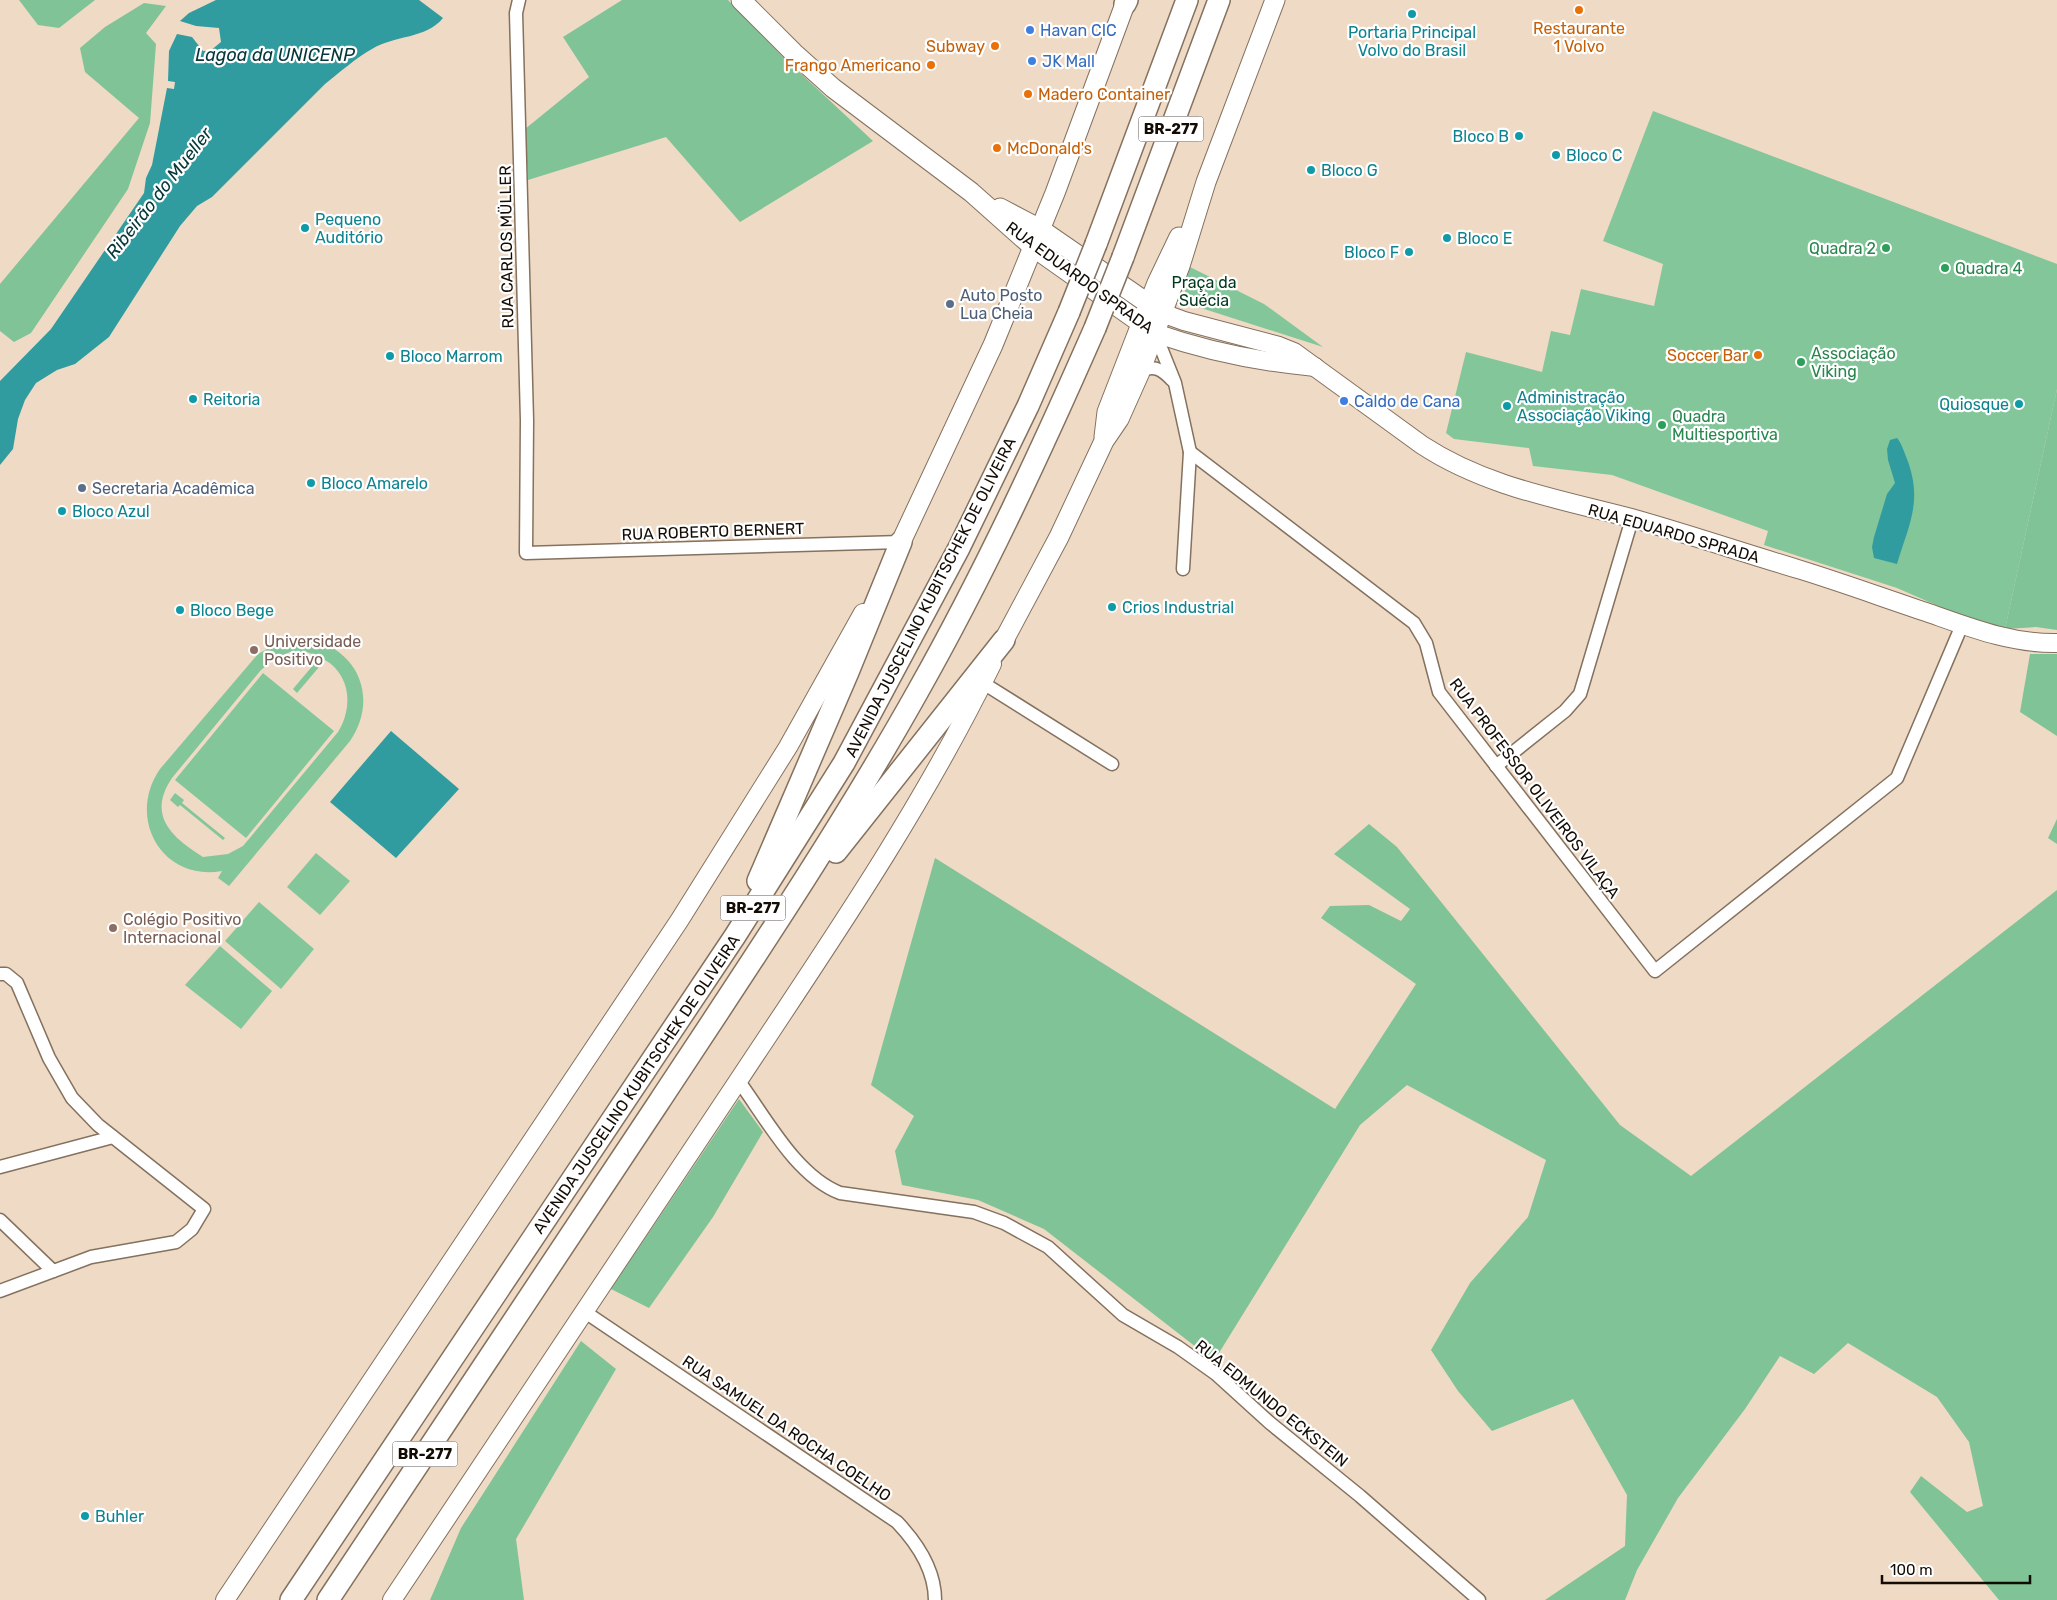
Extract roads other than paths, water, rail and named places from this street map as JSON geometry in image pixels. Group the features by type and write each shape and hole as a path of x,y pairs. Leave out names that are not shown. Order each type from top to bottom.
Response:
{"highway":[{"name":"AVENIDA JUSCELINO KUBITSCHEK DE OLIVEIRA","path":"291,1600 734,936 810,819 877,703 959,548 1028,406 1096,244 1187,0"},
{"name":"AVENIDA JUSCELINO KUBITSCHEK DE OLIVEIRA","path":"328,1600 830,840 920,688 1012,510 1095,328 1219,0"},
{"path":"734,936 848,672 901,542"},
{"path":"707,1028 835,853 1004,640"}],"main road":[{"name":"RUA EDUARDO SPRADA","path":"741,0 825,81 971,192 1033,247 1148,329 1178,341 1274,363 1316,367"},
{"path":"1104,441 1107,412 1148,329 1155,309 1180,266 1206,182 1275,0"},
{"path":"225,1600 684,915 788,747 901,542 976,384 1055,193 1126,1"},
{"name":"RUA EDUARDO SPRADA","path":"971,192 1040,229 1155,309 1184,321 1279,346 1294,352 1422,446 1479,476 1542,496 1632,518 1811,574 2004,638 2040,644 2057,644"},
{"path":"1009,213 1032,212 1055,193"},
{"path":"392,1600 738,1080 888,849 947,750 1059,537 1104,441 1119,419 1140,372 1148,329"}],"street":[{"name":"RUA CARLOS MÜLLER","path":"519,0 516,13 527,420 526,553"},
{"path":"1148,329 1175,383 1190,452 1183,569"},
{"path":"1140,372 1150,368 1157,368 1164,371 1175,383"},
{"name":"RUA PROFESSOR OLIVEIROS VILAÇA","path":"1190,452 1406,616 1426,642 1438,692 1655,971 1897,778 1962,625"},
{"path":"1496,766 1565,711 1580,694 1632,518"},
{"name":"RUA ROBERTO BERNERT","path":"526,553 901,542"},
{"path":"983,683 1112,764"},
{"path":"0,1291 95,1256 176,1242 192,1229 204,1208 84,1112 64,1088 17,983 3,974"},
{"name":"RUA EDMUNDO ECKSTEIN","path":"738,1080 798,1162 824,1187 840,1193 974,1212 1004,1223 1048,1247 1123,1315 1178,1347 1216,1374 1270,1423 1360,1496 1479,1600"},
{"path":"0,1168 113,1137"},
{"path":"0,1220 53,1271"},
{"name":"RUA SAMUEL DA ROCHA COELHO","path":"585,1312 897,1522 912,1537 922,1554 931,1574 935,1600"}],"water":[{"name":"Lagoa da UNICENP","path":"216,0 419,0 443,18 428,30 390,41 348,65 325,84 212,197 197,206 180,226 109,337 75,364 57,370 36,383 25,400 18,419 13,449 0,465 0,381 51,329 144,193 146,178 152,165 167,88 174,89 175,82 168,81 169,51 177,34 192,37 203,51 210,51 221,42 219,28 196,26 180,21 189,13"},
{"path":"1897,438 1903,448 1912,474 1914,500 1910,524 1897,564 1874,558 1872,547 1887,494 1895,483 1888,460 1887,449 1890,440"},
{"path":"391,731 459,789 396,858 330,802"}],"place":[{"name":"Restaurante 1 Volvo","path":"1579,10"},
{"name":"Portaria Principal Volvo do Brasil","path":"1412,14"},
{"name":"Havan CIC","path":"1030,30"},
{"name":"Subway","path":"995,46"},
{"name":"JK Mall","path":"1032,61"},
{"name":"Frango Americano","path":"931,65"},
{"name":"Madero Container","path":"1028,94"},
{"name":"Bloco B","path":"1519,136"},
{"name":"McDonald's","path":"997,148"},
{"name":"Bloco C","path":"1556,155"},
{"name":"Bloco G","path":"1311,170"},
{"name":"Pequeno Auditório","path":"305,228"},
{"name":"Bloco E","path":"1447,238"},
{"name":"Quadra 2","path":"1886,248"},
{"name":"Bloco F","path":"1409,252"},
{"name":"Quadra 4","path":"1945,268"},
{"name":"Auto Posto Lua Cheia","path":"950,304"},
{"name":"Soccer Bar","path":"1758,355"},
{"name":"Bloco Marrom","path":"390,356"},
{"name":"Associação Viking","path":"1801,362"},
{"name":"Reitoria","path":"193,399"},
{"name":"Caldo de Cana","path":"1344,401"},
{"name":"Quiosque","path":"2019,404"},
{"name":"Administração Associação Viking","path":"1507,406"},
{"name":"Quadra Multiesportiva","path":"1662,425"},
{"name":"Bloco Amarelo","path":"311,483"},
{"name":"Secretaria Acadêmica","path":"82,488"},
{"name":"Bloco Azul","path":"62,511"},
{"name":"Crios Industrial","path":"1112,607"},
{"name":"Bloco Bege","path":"180,610"},
{"name":"Universidade Positivo","path":"254,650"},
{"name":"Colégio Positivo Internacional","path":"113,928"},
{"name":"Buhler","path":"85,1516"}],"water label":[{"name":"Ribeirão do Mueller","path":"159,193"}],"park label":[{"name":"Praça da Suécia","path":"1204,291"}]}
